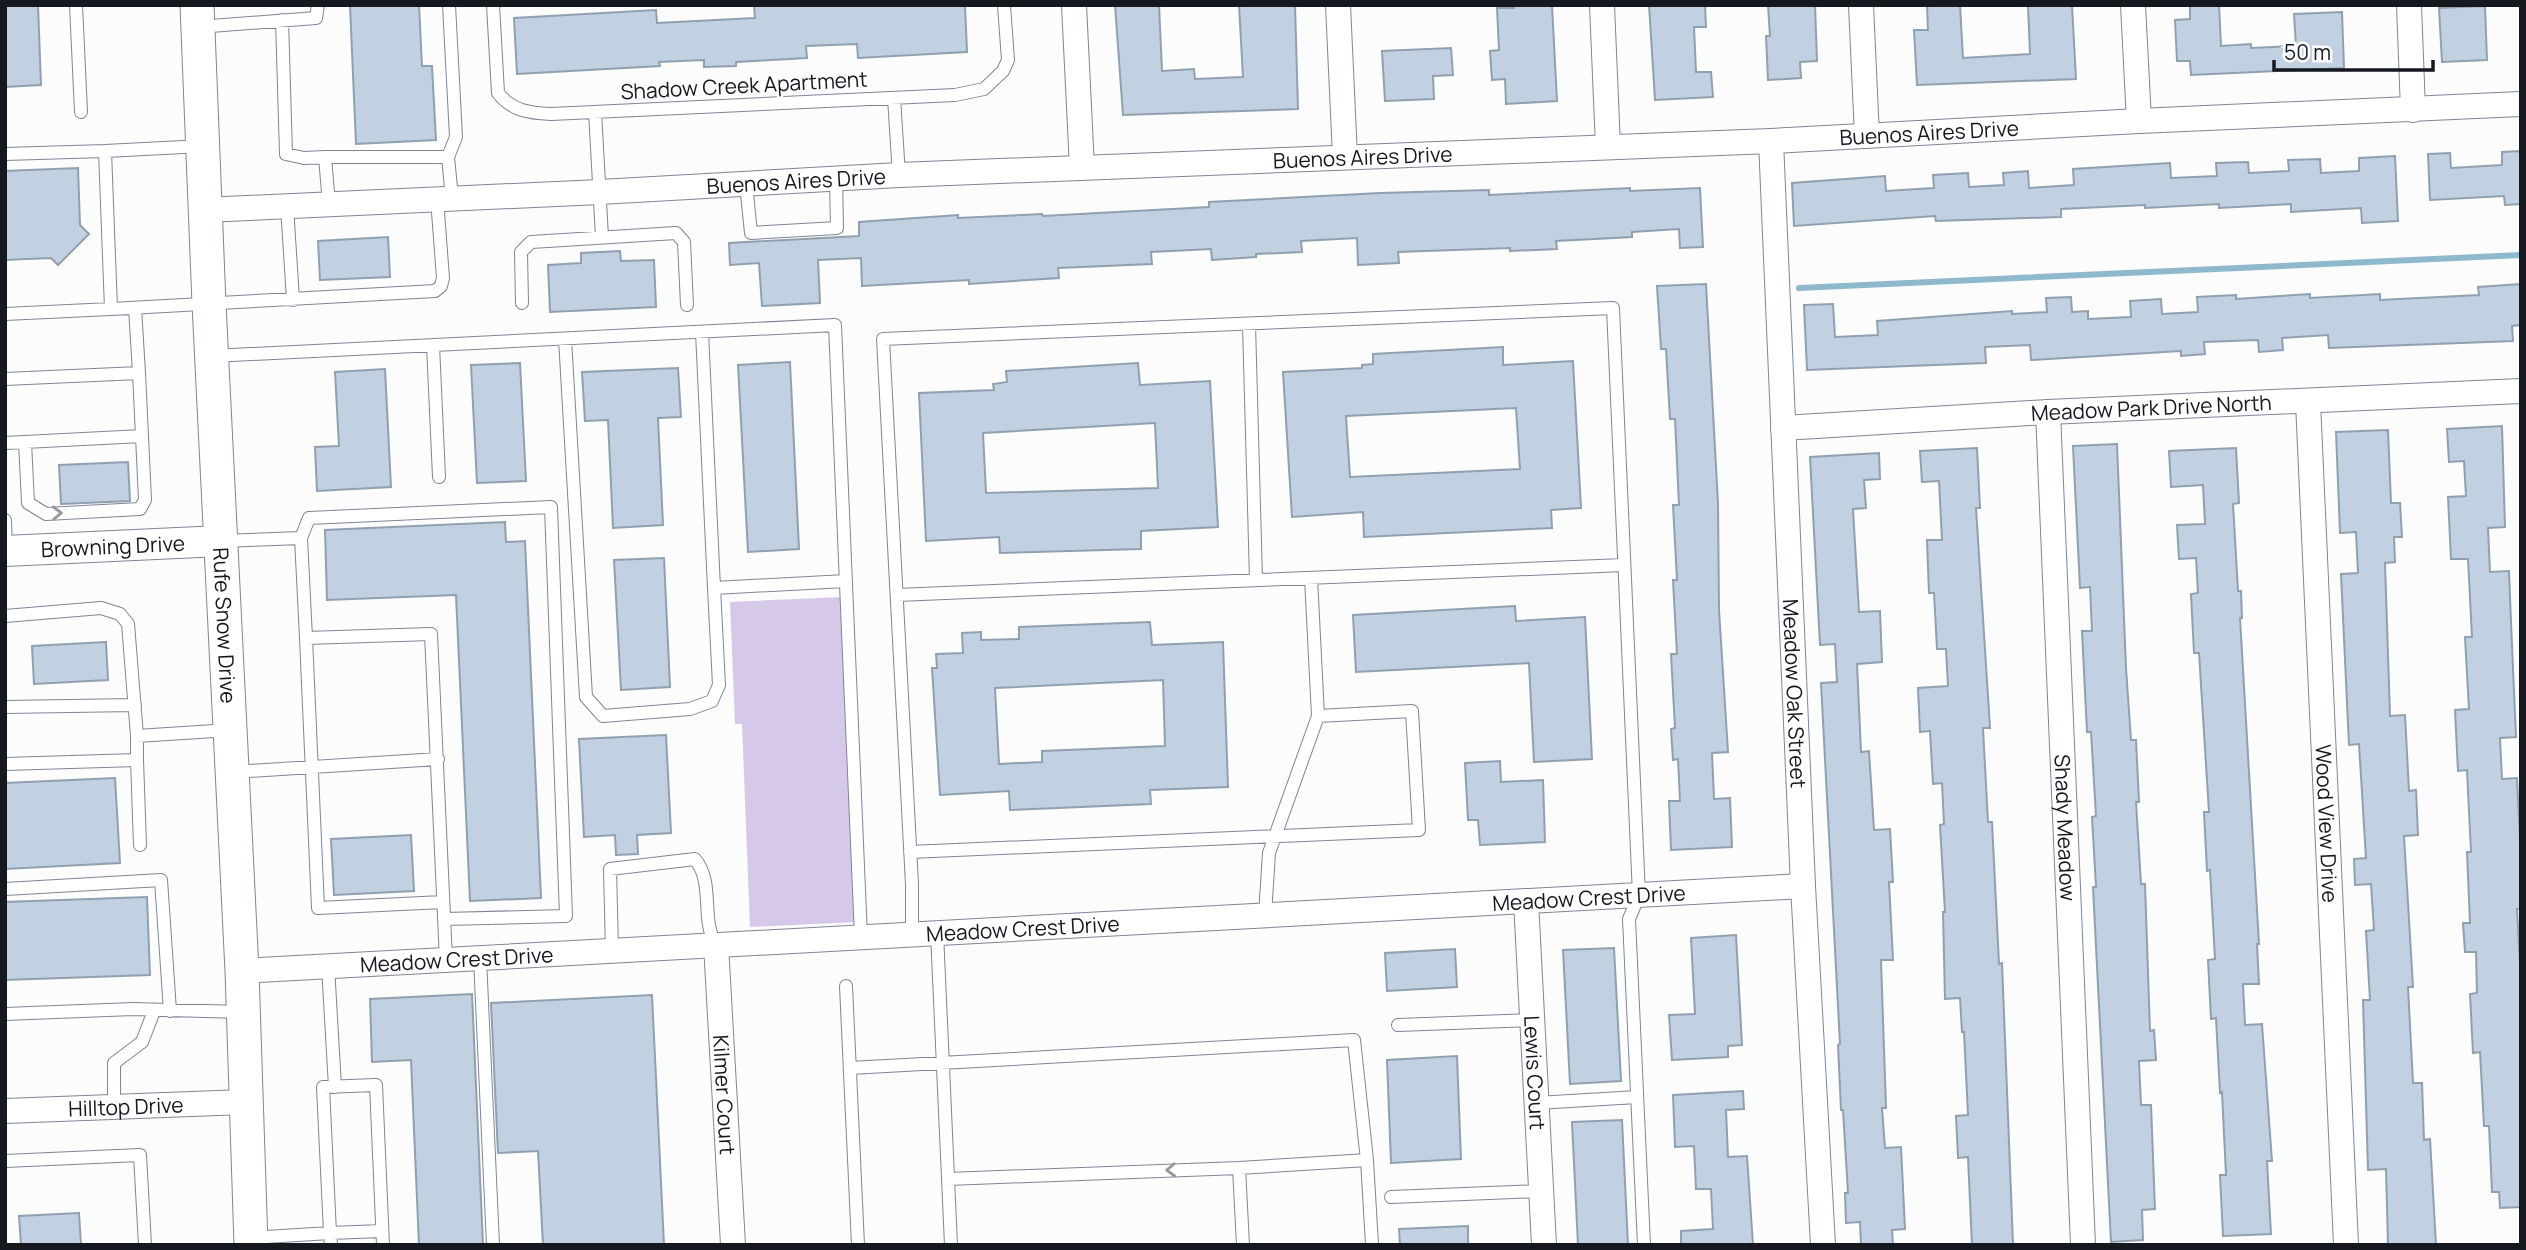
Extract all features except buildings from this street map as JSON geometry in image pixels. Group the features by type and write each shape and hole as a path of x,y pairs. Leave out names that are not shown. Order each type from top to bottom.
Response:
{"main road":[{"name":"Rufe Snow Drive","path":"197,16 204,210 242,971 251,1241"}],"street":[{"path":"1074,5 1082,168"},
{"path":"1338,5 1345,157"},
{"path":"1602,5 1608,147"},
{"path":"1861,5 1867,136"},
{"path":"2133,5 2139,121"},
{"path":"2409,5 2413,110"},
{"name":"Buenos Aires Drive","path":"204,210 899,175 1771,141 2521,104"},
{"name":"Meadow Oak Street","path":"1771,141 1803,886 1823,1245"},
{"name":"Meadow Park Drive North","path":"1783,428 2048,412 2521,391"},
{"name":"Wood View Drive","path":"2308,402 2346,1245"},
{"name":"Shady Meadow","path":"2048,412 2083,1245"},
{"name":"Browning Drive","path":"6,551 221,541"},
{"name":"Meadow Crest Drive","path":"242,971 1803,886"},
{"name":"Lewis Court","path":"1526,901 1544,1245"},
{"name":"Kilmer Court","path":"716,945 733,1245"},
{"name":"Hilltop Drive","path":"5,1111 245,1102"}],"lane":[{"path":"76,5 81,112"},
{"path":"277,5 286,154 304,158 448,157"},
{"path":"197,16 279,21 316,18 318,5"},
{"path":"5,314 435,291 441,286 443,278 444,199 448,157 456,137 449,5"},
{"name":"Shadow Creek Apartment","path":"493,5 498,93 506,103 526,112 595,112 955,95 985,89 1003,71 1008,60 1004,5"},
{"name":"Shadow Creek Apartment","path":"894,98 899,175"},
{"name":"Shadow Creek Apartment","path":"595,112 602,237"},
{"path":"5,154 203,146"},
{"path":"106,151 111,309"},
{"path":"325,157 329,204"},
{"path":"746,184 751,233 837,228 836,179"},
{"path":"287,206 293,300"},
{"path":"522,303 521,252 531,242 676,233 684,242 687,305"},
{"path":"25,442 28,503 46,514 140,509 145,499 135,308"},
{"path":"912,934 883,339 1613,308 1639,895 1629,919 1644,1245"},
{"path":"1249,324 1256,580"},
{"path":"211,356 835,325 861,937"},
{"path":"565,339 586,697 603,716 690,709 712,701 719,685 702,332"},
{"path":"433,345 439,477"},
{"path":"5,379 139,373"},
{"path":"5,443 142,436"},
{"path":"443,902 318,908 301,538 309,518 551,507 566,916 444,919"},
{"path":"5,520 6,551"},
{"path":"221,541 301,538"},
{"path":"897,595 1625,565"},
{"path":"1265,915 1269,853 1318,716 1311,578"},
{"path":"714,588 846,581"},
{"path":"5,616 101,608 120,614 128,624 137,736 140,845"},
{"path":"306,638 430,634 446,960"},
{"path":"5,707 135,705"},
{"path":"910,852 1419,830 1412,711 1318,716"},
{"path":"137,736 230,730"},
{"path":"232,772 438,759"},
{"path":"5,764 137,760"},
{"path":"611,951 610,869 695,859 704,871 710,934 716,945"},
{"path":"5,889 161,880 170,1011"},
{"path":"937,933 951,1245"},
{"path":"480,958 494,1245"},
{"path":"328,966 335,1087"},
{"path":"846,986 858,1245"},
{"path":"5,1014 133,1009 243,1012"},
{"path":"114,1107 114,1063 142,1042 154,1011"},
{"path":"1398,1025 1532,1020"},
{"path":"850,1068 1354,1040 1367,1160 1372,1245"},
{"path":"330,1239 323,1087 376,1085 383,1245"},
{"path":"1537,1103 1637,1097"},
{"path":"5,1161 141,1155 145,1245"},
{"path":"948,1179 1239,1168 1367,1160"},
{"path":"1239,1168 1243,1245"},
{"path":"1391,1197 1541,1191"},
{"path":"251,1241 330,1239 382,1231"}],"shaded area":[{"path":"842,597 856,922 750,927 742,724 735,724 730,602"}],"waterway":[{"path":"1799,288 2521,255"}]}
